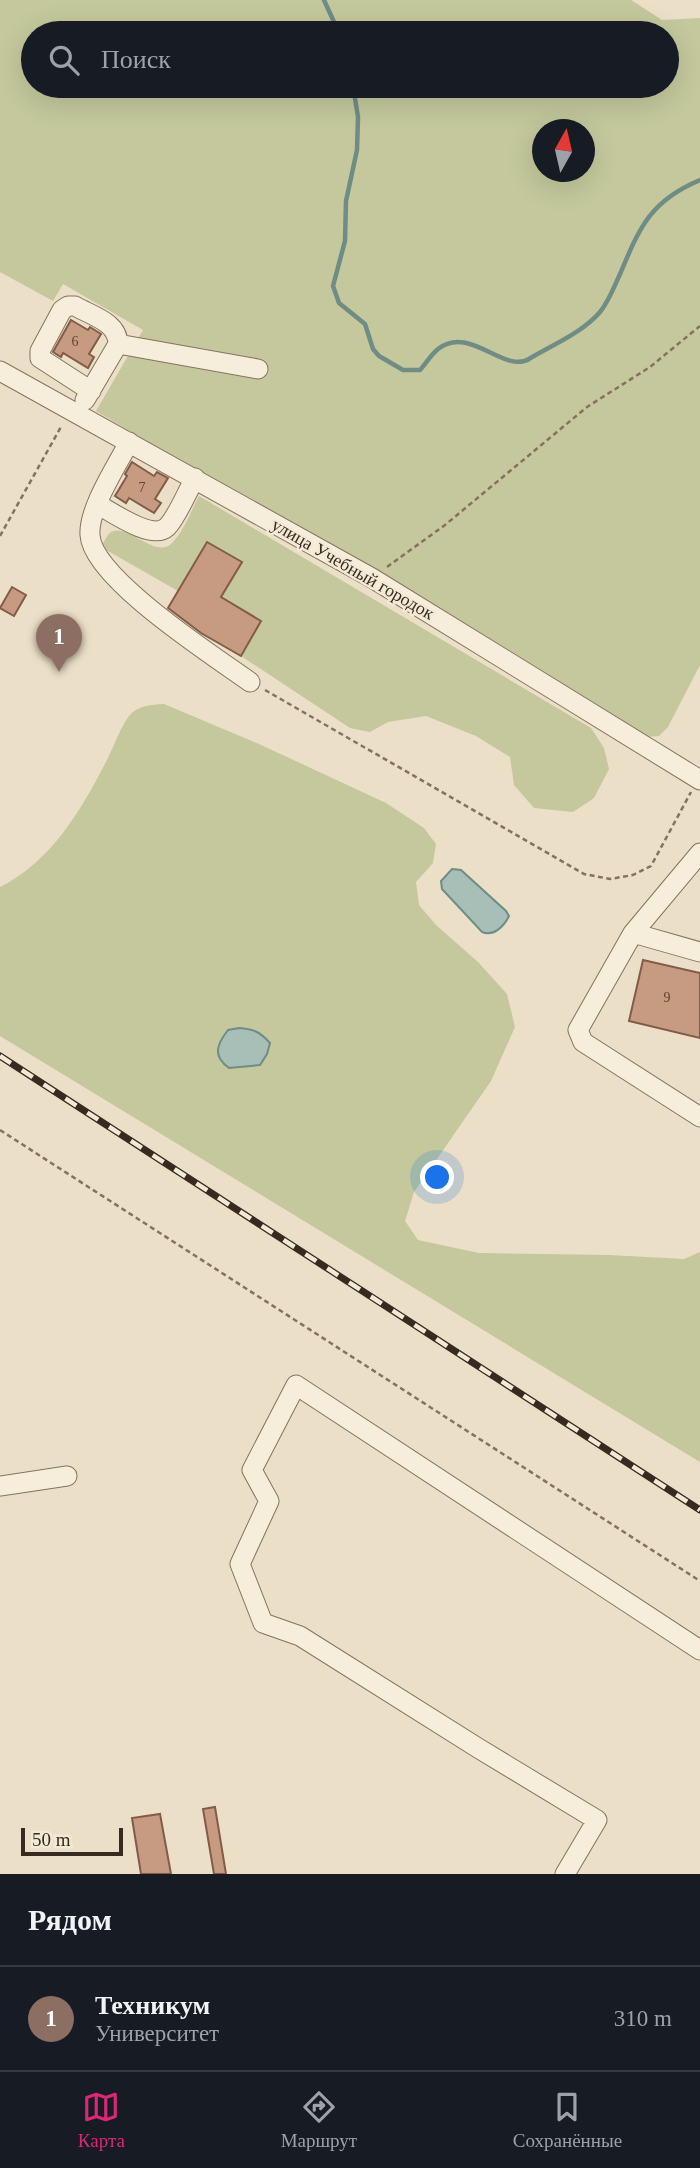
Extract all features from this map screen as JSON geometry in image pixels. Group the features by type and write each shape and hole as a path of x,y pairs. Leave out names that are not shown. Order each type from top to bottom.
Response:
{"street":[{"path":"74,412 91,391 118,344 118,334 114,328 75,306 68,306 62,310 40,351 40,358 91,391"},
{"path":"118,344 258,369"},
{"name":"улица Учебный городок","path":"0,370 372,578 699,779"},
{"path":"130,442 97,503 89,534 93,551 103,565 140,601 250,682"},
{"path":"97,503 147,531 158,532 168,526 195,478"},
{"path":"700,853 633,933 578,1030 583,1042 700,1117"},
{"path":"633,933 700,952"},
{"path":"565,1874 597,1820 300,1636 264,1623 240,1564 269,1501 252,1470 296,1385 700,1650"},
{"path":"0,1486 67,1476"}],"path":[{"path":"372,578 445,525 587,407 650,367 700,326"},
{"path":"0,536 74,412"},
{"path":"250,682 584,874 610,879 633,875 651,866 699,779"},
{"path":"0,1130 700,1581"}],"green space":[{"path":"0,0 631,0 662,20 700,18 700,665 668,727 659,736 645,737 96,411 143,330 63,284 53,301 0,272"},
{"path":"199,496 591,728 604,748 609,769 594,798 573,812 534,808 514,785 510,757 476,736 426,716 388,722 370,732 350,728 241,656 261,621 221,597 241,562 207,542 178,591 101,547 110,533 117,531 157,547 171,544 183,528"},
{"path":"164,704 259,744 386,803 424,828 436,844 433,863 416,882 419,905 507,994 515,1027 491,1081 414,1192 405,1221 418,1240 479,1253 684,1259 700,1252 700,1462 0,1036 0,887 35,863 63,832 87,797 129,716 141,708"}],"water":[{"path":"452,869 461,870 506,911 509,916 498,930 491,933 482,932 442,889 441,881"},
{"path":"239,1028 256,1032 270,1043 260,1065 229,1068 220,1059 218,1050 221,1040 228,1030"}],"building":[{"path":"71,320 101,334 89,354 94,357 88,368 63,353 61,357 53,352"},
{"path":"132,462 154,476 157,472 168,478 155,499 161,503 154,513 129,498 126,503 115,496"},
{"path":"207,542 242,562 221,597 261,621 241,656 201,633 168,608"},
{"path":"12,587 26,595 14,616 0,608"},
{"path":"643,960 700,973 700,1038 629,1021"},
{"path":"215,1807 226,1874 214,1874 203,1809"},
{"path":"160,1814 171,1874 141,1874 132,1818"}],"waterway":[{"path":"324,0 334,21"},
{"path":"355,98 358,117 357,150 346,201 345,241 333,286 339,303 365,324 373,349 379,356 403,370 420,370 438,349 450,343 462,342 519,362 576,332 593,319 606,303 634,242 649,217 669,197 700,180"}],"railway":[{"path":"0,1056 700,1510"}],"place":[{"name":"Техникум","path":"59,672"}]}
